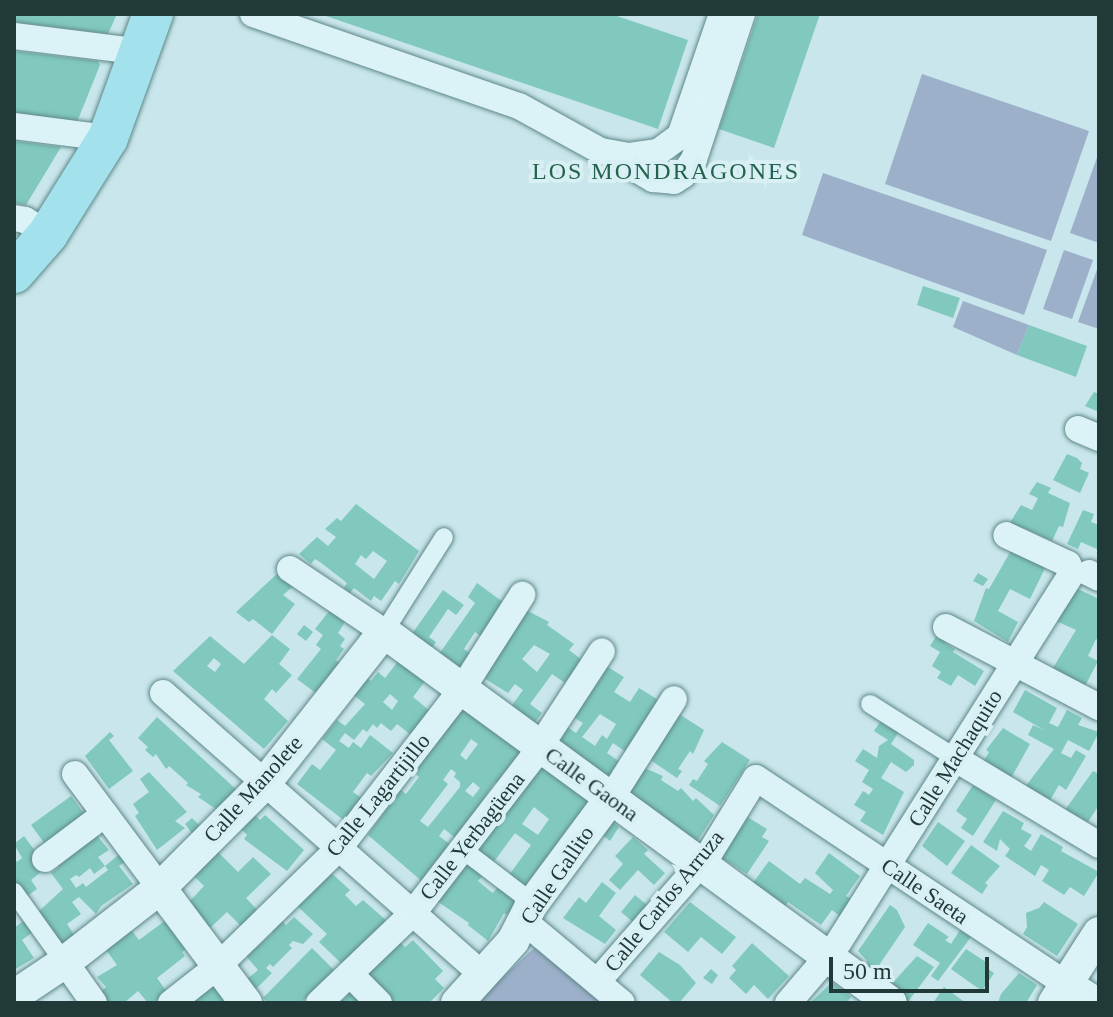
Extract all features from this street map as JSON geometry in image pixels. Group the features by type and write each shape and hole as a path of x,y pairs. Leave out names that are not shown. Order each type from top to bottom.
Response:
{"main road":[{"path":"14,273 31,226 108,138 142,52 153,14"}],"street":[{"path":"253,14 519,106 653,179 674,181 683,175 694,159 742,14"},
{"path":"612,155 643,156 666,148 680,136 722,14"},
{"path":"14,36 142,52"},
{"path":"14,126 108,138"},
{"path":"666,148 668,169 683,175"},
{"name":"Calle Machaquito","path":"788,1003 828,957 1072,573 1068,564 1006,535"},
{"name":"Calle Manolete","path":"14,996 61,957 160,888 265,783 384,632 444,537"},
{"name":"Calle Gaona","path":"290,569 384,632 891,1003"},
{"name":"Calle Lagartijillo","path":"171,1003 218,966 339,848 462,689 522,595"},
{"path":"946,627 1099,707"},
{"name":"Calle Yerbagüena","path":"319,1003 413,913 541,746 602,651"},
{"path":"163,693 484,976"},
{"name":"Calle Gallito","path":"457,1003 484,976 525,910 611,798 674,699"},
{"path":"870,704 1099,845"},
{"path":"75,774 246,1003"},
{"name":"Calle Saeta","path":"756,778 887,865 1060,994 1095,1003"},
{"name":"Calle Carlos Arruza","path":"597,982 700,864 756,778"},
{"path":"45,859 105,814"},
{"path":"462,849 622,1003"},
{"path":"14,892 94,1003"},
{"path":"1060,994 1099,933"},
{"path":"350,974 379,1003"}],"shaded area":[{"path":"922,74 1089,131 1051,241 885,184"},
{"path":"1099,152 1099,243 1070,233"},
{"path":"823,173 1047,250 1024,315 802,235"},
{"path":"1064,250 1093,260 1072,319 1043,309"},
{"path":"1099,264 1099,329 1078,322"},
{"path":"963,301 1029,325 1017,355 953,327"},
{"path":"534,948 539,949 604,1003 475,1003"}],"building":[{"path":"14,14 117,14 108,34 14,22"},
{"path":"611,14 688,40 658,129 323,15"},
{"path":"758,14 820,14 774,148 719,129"},
{"path":"14,51 98,61 100,65 77,122 14,114"},
{"path":"14,141 61,147 26,205 14,203"},
{"path":"923,286 960,298 953,318 917,305"},
{"path":"1029,325 1087,346 1076,377 1017,355"},
{"path":"1094,392 1099,394 1099,412 1085,406"},
{"path":"1067,454 1077,458 1082,463 1080,469 1089,473 1080,493 1053,480"},
{"path":"1037,482 1051,488 1048,493 1070,503 1063,527 1059,526 1052,541 1024,528 1022,532 1008,526 1021,505 1032,510 1038,498 1029,494"},
{"path":"356,504 419,551 399,584 395,581 381,601 374,596 371,601 354,588 350,593 344,588 347,583 320,562 315,559 311,564 299,554 317,537 328,546 336,537 325,529 337,518 341,521","holes":["373,551 387,561 374,579 355,564 361,555 366,559"]},
{"path":"1083,510 1094,514 1091,522 1099,525 1099,550 1081,542 1078,549 1067,544"},
{"path":"1013,547 1048,562 1030,599 1010,589 998,611 1018,622 1008,642 974,621 986,588 989,589"},
{"path":"279,572 296,584 283,595 295,604 272,634 253,619 249,622 236,612"},
{"path":"978,573 988,579 983,586 973,581"},
{"path":"477,583 507,605 484,638 475,632 464,649 472,655 459,674 437,657 475,603 468,597"},
{"path":"1076,588 1099,599 1099,641 1096,639 1088,656 1098,661 1083,690 1071,683 1073,679 1053,668 1076,630 1056,621"},
{"path":"443,590 464,605 456,615 448,609 429,637 436,642 429,652 409,638"},
{"path":"330,610 345,622 338,633 345,639 340,646 344,649 336,660 341,664 317,694 297,679 321,649 316,645 323,635 315,629"},
{"path":"526,610 549,622 547,625 574,644 569,650 582,660 565,683 552,674 530,704 542,713 533,725 510,708 523,690 515,684 508,693 482,677","holes":["534,645 550,654 537,672 522,659"]},
{"path":"304,625 313,632 306,641 297,634"},
{"path":"940,630 949,636 945,643 955,649 953,652 984,671 975,686 958,675 951,686 937,678 941,672 932,666 940,652 930,646"},
{"path":"272,635 290,649 279,664 292,675 276,693 272,689 264,699 288,721 264,749 173,671 210,636 244,664","holes":["214,658 221,664 215,672 207,666"]},
{"path":"399,660 426,680 413,697 430,711 411,735 397,724 391,731 381,723 377,728 373,724 367,732 363,729 354,740 345,733 339,741 349,748 353,742 361,748 370,735 393,753 371,776 367,773 353,792 364,800 346,822 297,784 312,764 320,770 336,750 322,739 337,720 345,726 365,704 351,693 364,676 371,681 378,672 385,678","holes":["390,694 398,701 392,710 383,702"]},
{"path":"603,664 624,677 614,692 630,702 639,688 660,701 626,752 613,743 607,753 620,762 606,782 551,743 563,724 576,733 583,723 570,715","holes":["600,714 616,724 607,739 602,735 595,746 582,737"]},
{"path":"1025,690 1057,708 1049,723 1058,727 1067,710 1082,718 1078,725 1099,732 1089,751 1068,740 1061,753 1071,758 1076,750 1086,756 1066,790 1059,785 1049,802 1025,787 1054,749 1028,735 1033,725 1044,730 1013,712"},
{"path":"463,706 523,751 498,784 495,782 457,839 444,829 439,836 451,845 424,883 368,835 395,797 392,795 397,787 406,794 419,777 414,773","holes":["471,739 478,744 466,760 460,755","451,769 456,773 454,777 460,782 460,787 428,827 420,821 448,784 443,780","473,782 480,788 473,797 465,791"]},
{"path":"676,712 704,730 693,754 690,751 678,769 682,771 677,778 646,757"},
{"path":"157,717 238,791 219,811 198,797 201,794 186,785 188,783 169,766 166,769 156,754 153,757 145,750 148,747 138,738"},
{"path":"882,719 900,730 891,744 914,760 914,765 906,772 891,762 881,778 904,792 883,835 860,821 866,812 854,805 863,791 869,795 873,789 862,782 869,770 855,761 863,749 877,758 879,746 888,740 874,731"},
{"path":"1003,728 1030,744 1010,780 982,764 989,752 986,750"},
{"path":"110,732 114,736 109,740 133,771 109,789 85,756"},
{"path":"722,742 750,760 720,806 689,785 693,779 697,781 708,764 704,761"},
{"path":"538,762 591,803 528,890 509,875 531,845 515,833 493,863 473,848","holes":["534,807 549,819 538,835 522,824"]},
{"path":"640,766 663,776 661,780 678,791 681,788 693,801 696,798 714,815 694,846 622,794"},
{"path":"1093,771 1099,774 1099,805 1088,822 1065,810"},
{"path":"149,772 187,812 175,821 185,828 157,850 135,816 139,813 133,804 149,792 140,779"},
{"path":"973,785 996,800 973,836 961,828 967,819 956,811"},
{"path":"71,796 85,815 45,844 31,825"},
{"path":"1003,811 1024,823 1021,829 1032,835 1024,846 1031,851 1041,834 1063,847 1061,851 1099,872 1084,896 1070,887 1064,895 1042,881 1049,870 1041,865 1035,876 1005,856 1010,849 1000,839 997,851 983,842"},
{"path":"253,813 260,820 265,815 304,850 287,871 244,839 247,835 239,827"},
{"path":"746,816 767,829 762,837 769,841 747,874 719,856"},
{"path":"192,818 202,828 194,836 185,824"},
{"path":"607,818 619,827 610,841 596,830"},
{"path":"938,822 965,841 947,866 922,846"},
{"path":"94,832 109,850 98,857 105,866 122,852 128,860 119,866 133,884 101,906 96,914 79,897 72,902 81,914 67,924 75,936 61,947 37,913 63,889 51,873 59,867 55,862","holes":["105,866 108,870 86,887 83,883 76,888 70,879 76,875 79,877 90,868 94,874"]},
{"path":"24,836 47,867 31,880 37,889 26,897 14,881 14,858 17,862 22,858 14,844"},
{"path":"633,837 648,850 644,854 665,873 654,885 638,870 620,890 609,880 623,864 615,856"},
{"path":"971,845 1000,866 985,883 988,885 982,894 951,873"},
{"path":"216,850 238,872 253,857 271,874 246,898 258,911 242,927 227,912 210,928 189,902 204,886 192,874"},
{"path":"829,853 860,876 846,896 851,899 840,916 832,910 821,925 788,902 782,911 750,887 769,861 800,884 805,878 830,894 833,890 815,873"},
{"path":"466,856 486,872 478,881 490,891 493,893 501,883 520,898 507,915 504,913 488,941 469,923 434,899"},
{"path":"327,869 350,890 345,895 356,906 363,900 387,921 343,965 319,942 327,934 294,903"},
{"path":"602,882 616,893 599,916 616,930 605,944 563,918 579,897 586,903"},
{"path":"635,895 647,905 633,922 621,912"},
{"path":"690,902 736,937 722,954 701,937 688,952 664,932"},
{"path":"1044,902 1078,924 1057,956 1023,934 1027,927 1026,913 1039,908"},
{"path":"890,905 897,910 905,927 873,974 864,967 867,961 858,951"},
{"path":"170,917 191,945 182,952 185,956 157,978 167,992 153,1003 148,1003 138,991 124,1003 102,1003 96,996 106,987 97,977 117,965 104,947 129,927 139,940"},
{"path":"294,917 313,934 303,944 293,941 289,945 292,948 273,967 270,964 266,968 272,973 255,990 247,979 258,970 246,956 273,933 271,931 281,920 286,925"},
{"path":"26,919 34,931 22,940 34,958 14,970 14,928"},
{"path":"928,923 949,937 945,940 951,944 960,930 971,937 938,981 931,976 940,963 913,945"},
{"path":"397,939 405,947 413,940 443,971 435,979 444,988 429,1003 388,1003 368,984 374,978 366,971"},
{"path":"752,943 789,976 768,999 754,985 746,994 729,978 736,970 732,966"},
{"path":"312,948 334,970 301,1003 268,1003 263,998"},
{"path":"966,949 986,962 985,967 994,973 982,991 951,969"},
{"path":"659,952 680,965 696,983 679,1003 673,1003 640,975"},
{"path":"917,956 934,967 907,1003 887,989"},
{"path":"711,969 718,975 712,984 703,978"},
{"path":"1019,973 1037,985 1026,1003 998,1003 1001,994"},
{"path":"215,981 232,1003 187,1003"},
{"path":"832,982 851,997 847,1003 810,1003"},
{"path":"356,987 372,1003 333,1003 339,996 343,1000"},
{"path":"944,987 966,1003 933,1003"}],"district":[{"name":"LOS MONDRAGONES","path":"666,172"}]}
